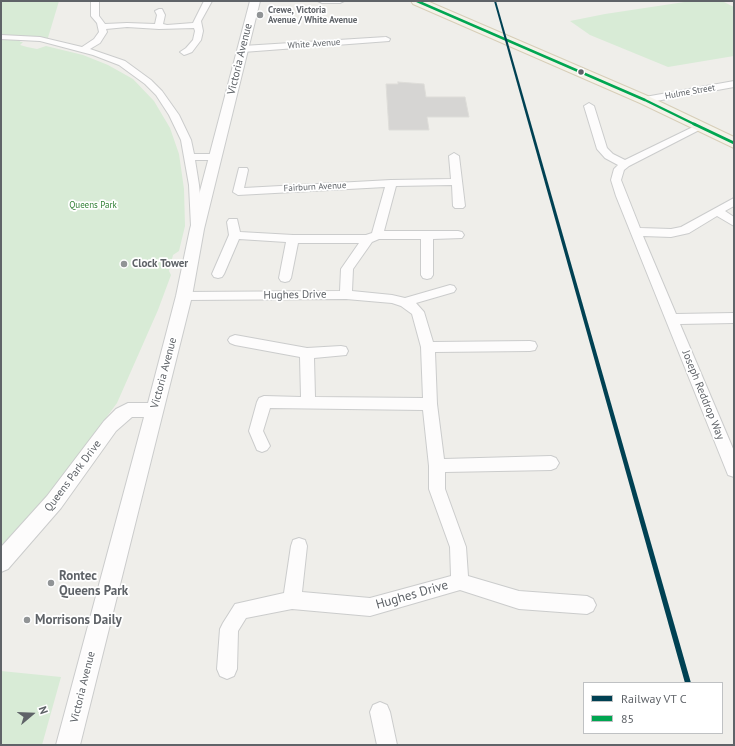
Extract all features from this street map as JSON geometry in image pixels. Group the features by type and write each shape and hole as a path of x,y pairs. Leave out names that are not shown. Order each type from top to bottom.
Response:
{"main road":[{"path":"417,1 645,100 734,143"}],"street":[{"path":"84,49 100,37 103,32 103,27 95,16 95,1"},
{"path":"173,50 186,55 193,46 197,40 199,31 197,21 208,1"},
{"name":"Victoria Avenue","path":"68,745 184,296 197,229 255,1"},
{"path":"322,1 340,1"},
{"path":"158,11 161,15 159,26"},
{"path":"103,27 127,25 197,25"},
{"path":"1,37 40,39 84,49 122,63 135,71 159,93 182,129 190,157 194,185 197,229"},
{"name":"White Avenue","path":"243,49 386,39"},
{"name":"Hulme Street","path":"645,100 734,84"},
{"path":"589,106 602,149 609,156 624,164 700,127"},
{"path":"454,156 459,206"},
{"path":"190,157 216,157"},
{"name":"Joseph Reddrop Way","path":"624,164 619,169 616,180 617,187 673,319 734,470"},
{"path":"231,201 238,192 243,170"},
{"name":"Fairburn Avenue","path":"238,192 391,183 457,182"},
{"path":"346,294 347,269 372,237 391,183"},
{"path":"636,232 672,233 685,230 734,201"},
{"path":"717,211 734,222"},
{"path":"218,274 234,235 233,222"},
{"path":"234,235 293,239 458,235"},
{"path":"427,236 428,274"},
{"path":"285,278 293,239"},
{"name":"Hughes Drive","path":"405,302 450,289"},
{"name":"Hughes Drive","path":"184,296 346,294 392,299 405,302 418,312 428,347 430,404 437,466 437,489 458,547 460,582"},
{"path":"673,319 734,318"},
{"path":"235,340 307,353 340,351"},
{"path":"428,347 530,346"},
{"path":"307,353 308,403"},
{"path":"262,446 256,431 264,402 430,404"},
{"name":"Queens Park Drive","path":"1,562 54,502 114,422 128,410 154,410"},
{"path":"437,466 551,463"},
{"path":"292,600 298,546"},
{"name":"Hughes Drive","path":"227,669 229,629 241,610 292,600 370,608 460,582 519,600 587,605"},
{"path":"380,712 387,745"}],"green space":[{"path":"1,1 59,1 47,41 15,35 1,35"},
{"path":"691,1 722,1 734,7 734,56 668,67 590,35 570,21 605,14"},
{"name":"Queens Park","path":"1,40 21,40 20,42 23,42 20,45 27,47 37,49 46,46 83,55 108,65 133,79 154,101 170,128 179,154 184,189 185,226 179,251 173,255 169,271 171,275 158,310 117,403 55,487 1,546"},
{"path":"1,671 61,677 42,745 1,745"}],"building":[{"path":"398,82 424,84 426,97 465,97 469,117 427,117 429,130 389,130 386,84 398,84"}],"transit line":[{"name":"85","path":"417,1 645,100 734,143"},
{"path":"495,1 688,682"}],"place":[{"name":"Crewe, Victoria Avenue / White Avenue","path":"260,15"},
{"name":"Clock Tower","path":"124,264"},
{"name":"Rontec Queens Park","path":"51,583"},
{"name":"Morrisons Daily","path":"27,620"}]}
